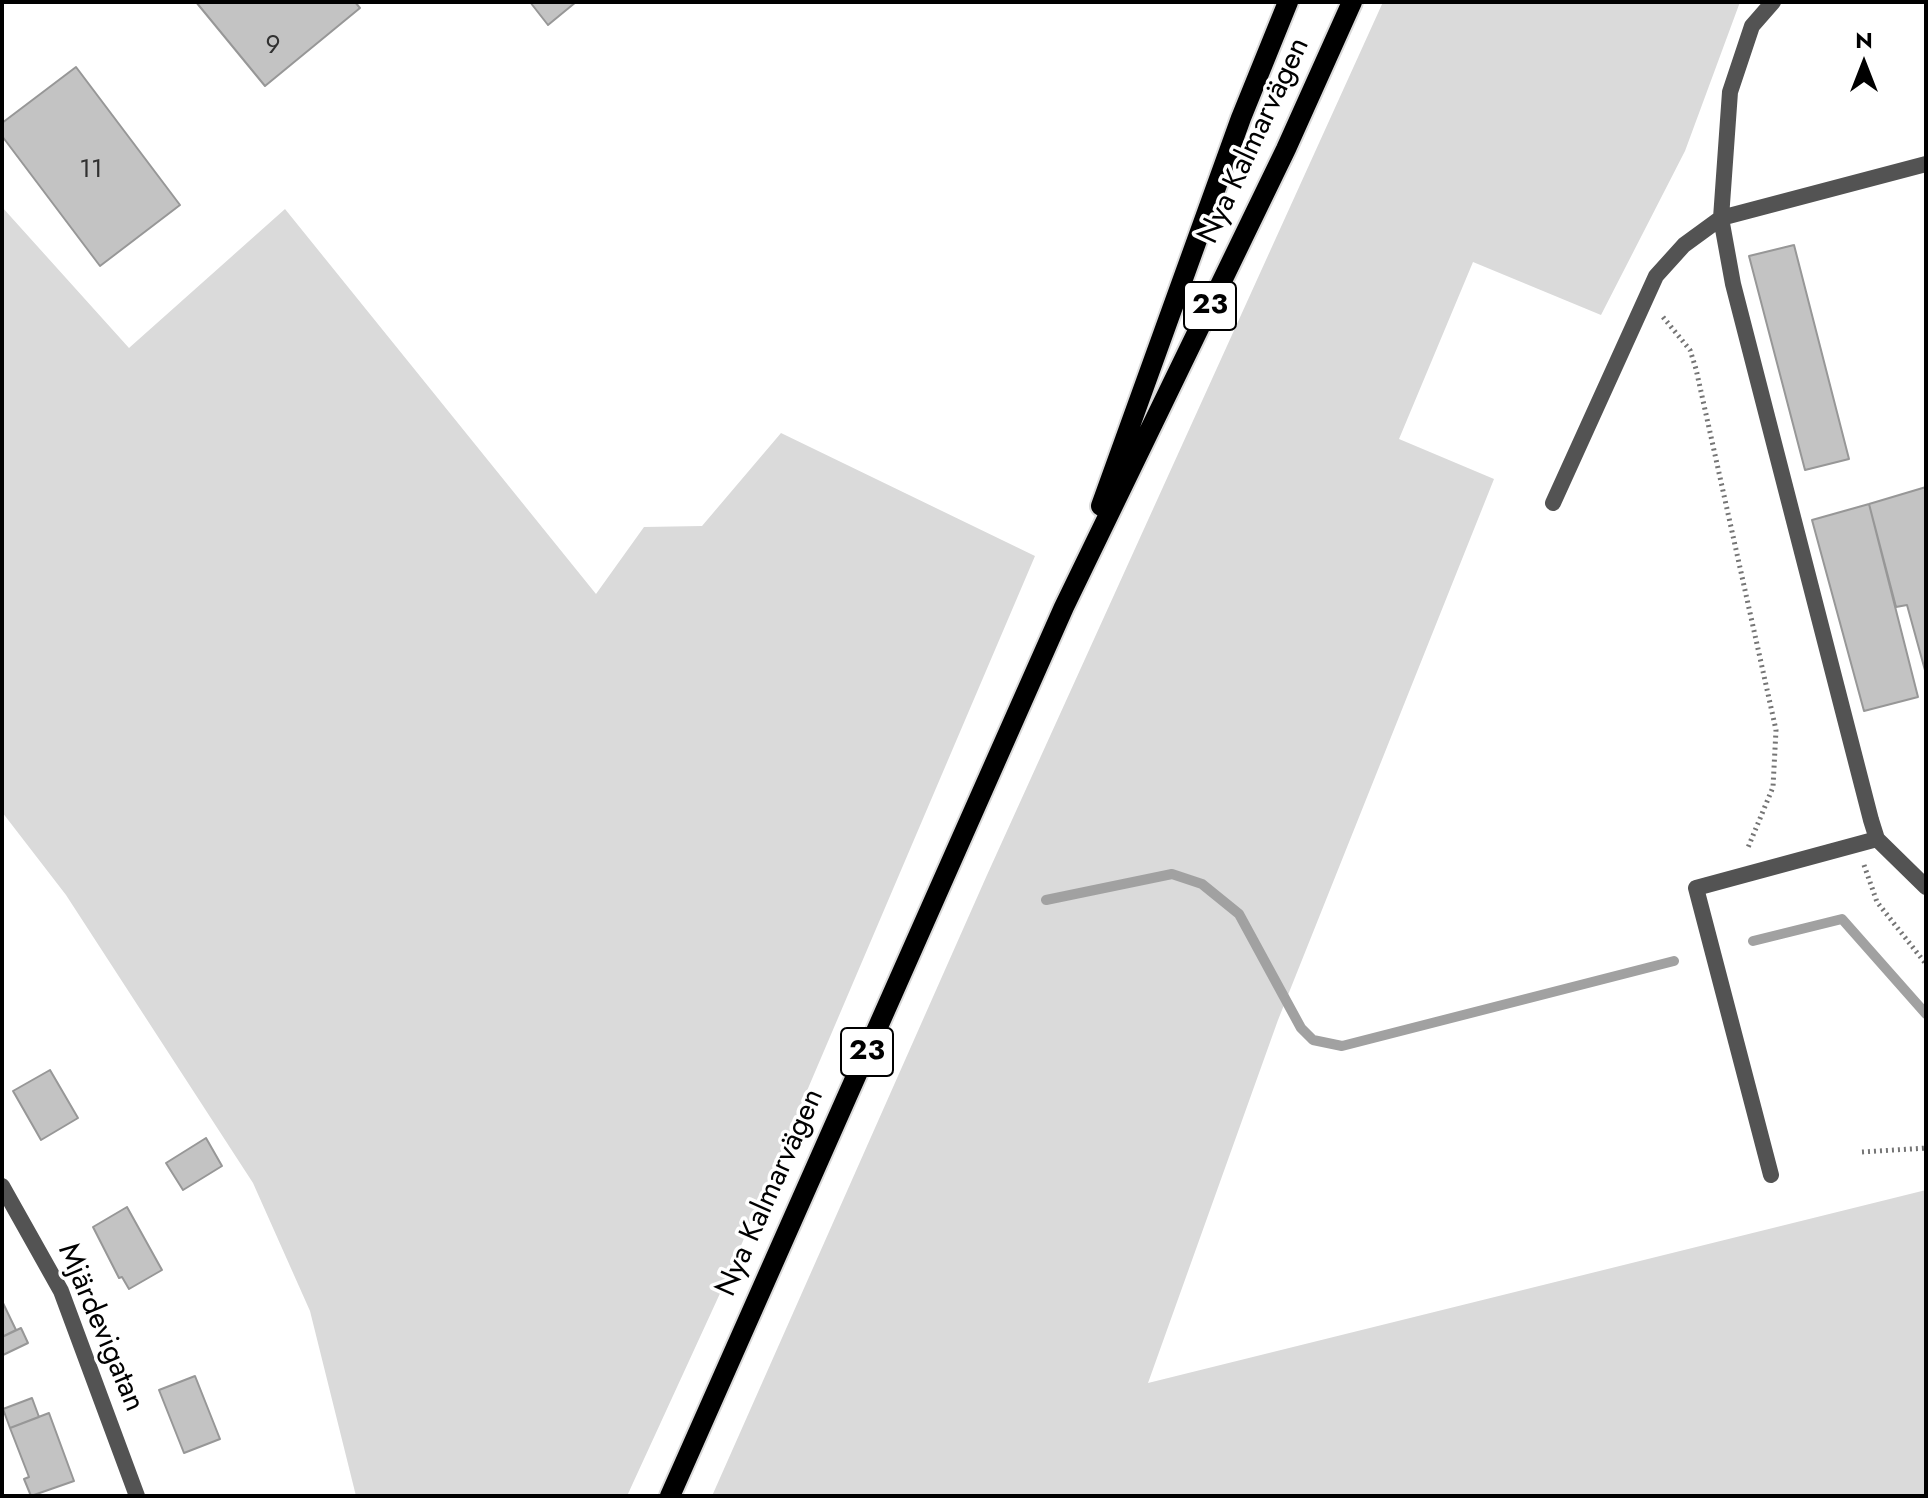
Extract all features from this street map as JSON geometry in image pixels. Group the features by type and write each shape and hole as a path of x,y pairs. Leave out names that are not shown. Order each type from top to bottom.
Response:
{"main road":[{"name":"Nya Kalmarvägen","path":"1064,607 1241,118 1288,2"},
{"name":"Nya Kalmarvägen","path":"670,1496 1064,607 1279,164 1352,2"}],"street":[{"path":"1773,2 1752,26 1730,92 1721,218 1733,284 1877,839 1926,887"},
{"path":"1553,503 1656,276 1684,245 1721,218 1926,164"},
{"path":"1771,1175 1696,888 1877,839"},
{"name":"Mjärdevigatan","path":"2,1186 61,1291 137,1496"}],"path":[{"path":"1656,276 1660,311 1673,334 1690,350 1696,369 1776,730 1773,787 1745,855 1747,874"},
{"path":"1858,844 1877,902 1926,964"},
{"path":"1862,1152 1926,1148"}],"shaded area":[{"path":"1383,2 1740,2 1685,151 1601,315 1473,262 1399,439 1494,479 1278,1020 1148,1383 1926,1190 1926,1496 712,1496 987,875"},
{"path":"2,207 129,348 285,209 596,594 644,527 702,526 781,433 1035,556 728,1276 627,1496 356,1496 310,1311 253,1183 66,895 2,812"}],"building":[{"path":"196,2 355,2 360,8 265,86"},
{"path":"530,2 576,2 548,25"},
{"path":"76,67 180,205 100,266 2,136 2,123"},
{"path":"1794,245 1849,459 1805,470 1749,256"},
{"path":"1926,487 1926,674 1907,605 1896,607 1869,504"},
{"path":"1869,504 1918,697 1864,711 1812,520"},
{"path":"50,1070 78,1118 41,1140 13,1091"},
{"path":"206,1138 222,1166 183,1190 166,1163"},
{"path":"127,1207 162,1270 129,1289 122,1277 119,1278 93,1227"},
{"path":"2,1301 16,1330 2,1337"},
{"path":"21,1328 28,1343 3,1355 2,1337"},
{"path":"195,1376 220,1439 184,1453 159,1390"},
{"path":"32,1398 39,1417 10,1428 3,1409"},
{"path":"49,1413 74,1481 31,1496 24,1479 29,1477 10,1428"}],"waterway":[{"path":"1046,900 1172,874 1202,884 1239,914 1301,1028 1313,1040 1342,1046 1674,961"},
{"path":"1753,941 1842,919 1926,1014"}]}
